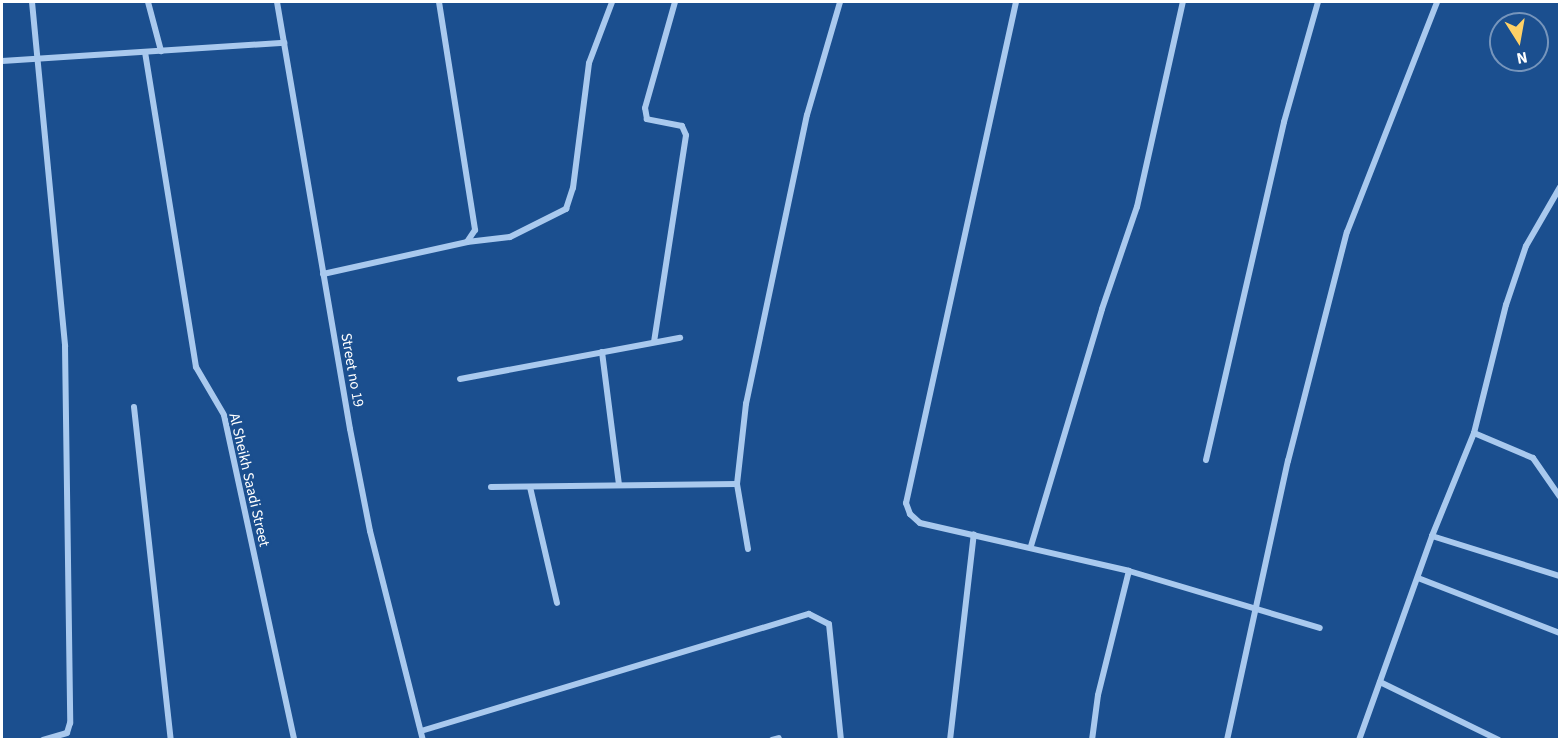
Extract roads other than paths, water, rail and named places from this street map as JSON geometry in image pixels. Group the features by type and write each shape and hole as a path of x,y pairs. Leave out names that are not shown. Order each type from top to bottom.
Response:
{"street":[{"path":"32,2 65,346 70,723 67,733 43,740"},
{"path":"148,2 161,51"},
{"name":"Street no 19","path":"277,2 370,531 423,740"},
{"path":"439,2 476,230 467,242"},
{"path":"323,274 467,242 510,237 566,209 573,188 589,63 612,2"},
{"path":"654,342 686,135 682,126 647,119 645,108 675,2"},
{"path":"748,549 737,484 746,404 763,313 807,115 840,2"},
{"path":"1016,2 906,503 910,514 920,523 1031,546 1129,571 1320,628"},
{"path":"1031,546 1102,309 1137,207 1184,2"},
{"path":"1206,459 1284,122 1318,2"},
{"path":"1227,740 1288,461 1347,232 1437,2"},
{"path":"2,61 284,43"},
{"name":"Al Sheikh Saadi Street","path":"146,52 196,368 224,415 294,740"},
{"path":"1359,740 1432,536 1474,433 1506,305 1526,246 1560,188"},
{"path":"459,379 680,338"},
{"path":"602,352 619,485"},
{"path":"134,407 171,740"},
{"path":"1474,433 1533,458 1560,497"},
{"path":"491,487 737,484"},
{"path":"530,487 557,603"},
{"path":"950,740 974,534"},
{"path":"1432,536 1560,576"},
{"path":"1092,740 1098,695 1129,571"},
{"path":"1418,578 1560,633"},
{"path":"421,731 809,614 829,624 841,740"},
{"path":"1380,682 1499,740"}]}
